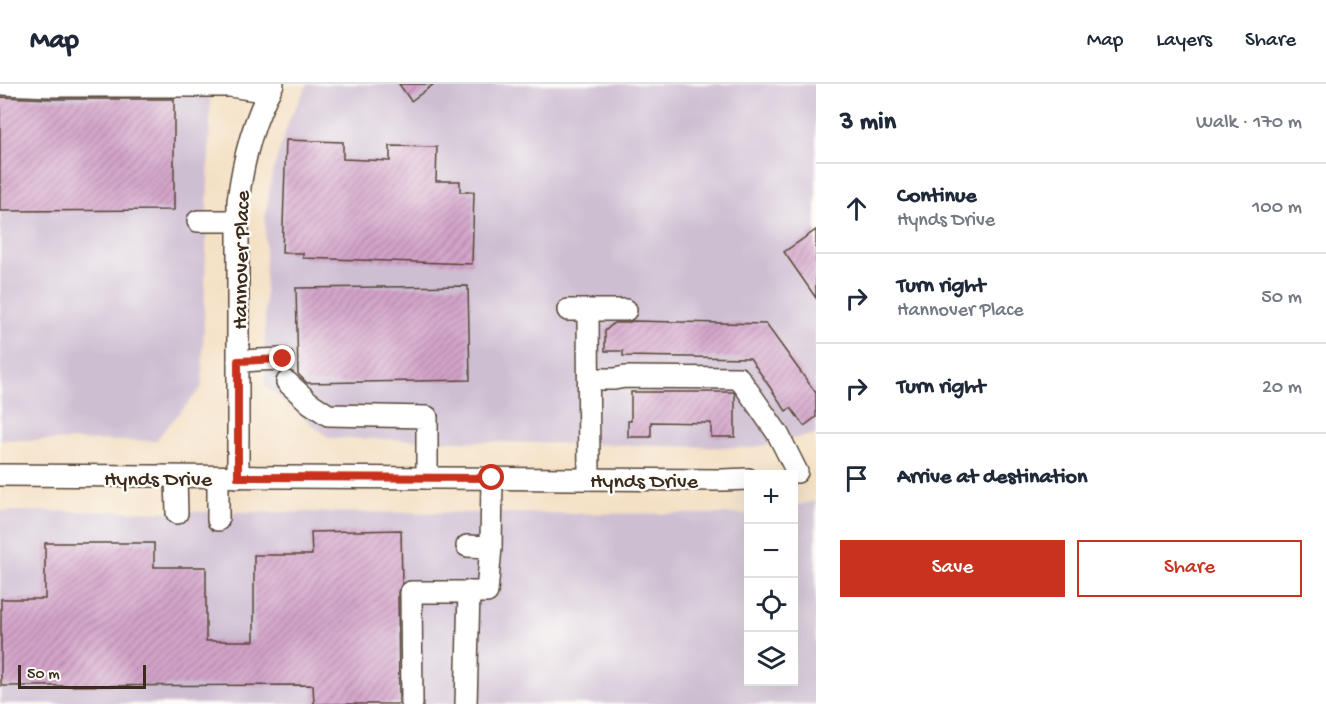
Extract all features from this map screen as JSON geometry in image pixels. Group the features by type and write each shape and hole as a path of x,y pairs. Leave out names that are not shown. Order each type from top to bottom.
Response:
{"street":[{"path":"1,84 271,88"},
{"name":"Hannover Place","path":"218,520 228,477 238,361 237,221 239,190 244,159 271,88"},
{"path":"198,221 237,221"},
{"path":"589,479 589,379 578,310 626,310"},
{"path":"238,361 283,359"},
{"path":"589,379 738,378 778,434 799,471"},
{"path":"287,382 310,403 328,415 427,417 427,478"},
{"name":"Hynds Drive","path":"0,475 744,479"},
{"path":"176,477 177,513"},
{"path":"412,704 411,592 487,592 491,547 492,478"},
{"path":"467,546 491,547"},
{"path":"466,704 469,592"}],"shaded area":[{"path":"0,84 211,84 202,387 155,441 0,440"},
{"path":"308,84 816,84 816,434 751,448 329,438 265,386 265,219 272,173 290,118"},
{"path":"816,501 816,704 0,704 0,511 744,514 744,686 798,686 798,505"}],"building":[{"path":"399,84 434,84 411,101"},
{"path":"0,97 174,99 174,210 0,211"},
{"path":"286,140 343,142 343,159 390,161 390,146 437,147 436,181 460,181 460,192 474,192 472,264 303,258 303,253 282,253"},
{"path":"816,230 816,298 784,252"},
{"path":"468,286 470,380 307,383 298,374 296,288"},
{"path":"633,321 766,324 816,393 816,417 804,426 791,408 786,411 750,358 623,356 623,351 605,351 605,331 614,323"},
{"path":"631,392 733,392 735,394 735,437 711,437 711,423 651,422 651,437 628,437 628,421 631,421"},
{"path":"401,530 402,584 398,592 399,704 314,704 313,685 1,686 1,599 45,599 45,543 154,543 154,567 206,567 206,641 254,641 254,555 312,555 311,532"}],"route":[{"path":"283,359 238,361 238,477 492,478"}]}
